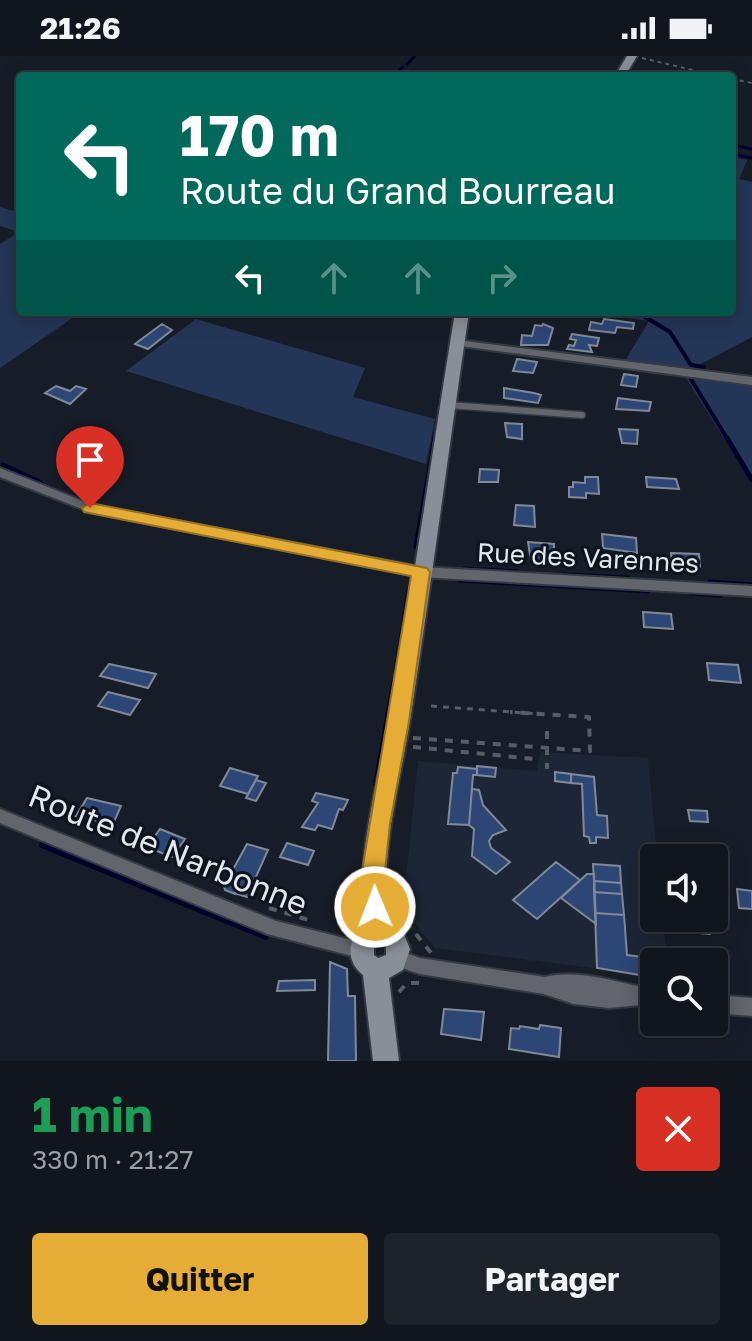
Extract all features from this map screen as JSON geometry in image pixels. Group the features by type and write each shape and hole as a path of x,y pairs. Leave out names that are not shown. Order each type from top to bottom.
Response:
{"street":[{"path":"386,1061 377,959 399,947 395,940 378,934 374,862 383,795 404,742 421,572 461,316"},
{"path":"457,343 752,381"},
{"name":"Rue des Varennes","path":"0,472 90,508 421,572 752,591"},
{"name":"Route de Narbonne","path":"0,816 274,928 377,959 544,985 589,998 640,997"},
{"path":"728,1005 752,1007"}],"lane":[{"path":"449,405 582,415"}],"path":[{"path":"635,56 701,72"},
{"path":"404,742 590,751 589,717 431,706"},
{"path":"547,731 547,769"},
{"path":"404,742 535,759"},
{"path":"397,998 407,983 425,983"}],"shaded area":[{"path":"736,158 747,160 739,179 752,182 752,337 684,373 752,381 752,483 683,373 622,366 649,321 613,316 736,316"},
{"path":"0,207 16,212 16,231 0,226"},
{"path":"16,234 16,316 75,316 0,368 0,244"},
{"path":"196,319 365,368 353,397 435,419 426,464 126,371"},
{"path":"540,752 648,758 656,844 640,844 640,932 664,932 666,948 640,948 640,974 435,948 403,909 418,761 537,771"}],"building":[{"path":"604,319 634,323 633,329 617,327 615,333 589,330 591,322 602,324"},
{"path":"162,324 172,330 148,349 135,344"},
{"path":"535,325 553,328 548,345 521,345 522,335 532,336"},
{"path":"572,334 599,338 597,346 589,345 592,352 567,349 569,345 574,346 576,340 570,339"},
{"path":"517,359 537,362 533,373 513,371"},
{"path":"624,374 638,376 636,387 621,385"},
{"path":"56,386 70,391 76,386 86,389 70,404 45,393"},
{"path":"504,388 541,395 538,403 504,398"},
{"path":"618,398 651,402 649,411 616,409"},
{"path":"505,423 522,424 522,439 507,437"},
{"path":"619,429 638,430 637,444 622,443"},
{"path":"480,469 499,470 498,482 479,482"},
{"path":"585,477 598,477 599,494 586,493 586,498 569,497 569,487 573,487 573,482 585,483"},
{"path":"646,477 676,479 679,489 647,487"},
{"path":"516,505 534,506 535,527 514,525"},
{"path":"602,534 636,538 637,553 603,548"},
{"path":"528,542 554,544 554,563 531,561"},
{"path":"671,553 699,554 700,567 672,566"},
{"path":"643,612 671,614 673,629 644,627"},
{"path":"707,663 738,665 741,683 709,680"},
{"path":"109,664 156,674 148,688 100,676"},
{"path":"108,692 140,700 130,715 98,706"},
{"path":"477,766 496,768 495,777 477,775"},
{"path":"458,767 477,769 477,775 473,775 469,825 448,824 453,773 457,773"},
{"path":"230,768 258,776 248,794 220,786"},
{"path":"555,772 571,774 571,783 555,781"},
{"path":"571,774 594,777 597,815 607,816 608,838 596,837 596,843 590,843 589,837 584,836 582,784 571,783"},
{"path":"256,780 266,783 256,801 246,798"},
{"path":"472,789 479,790 483,805 506,830 493,835 489,841 491,848 510,862 496,874 472,856 474,829 469,825"},
{"path":"316,793 348,800 343,810 339,809 332,829 318,825 315,830 302,827 318,803 312,801"},
{"path":"87,798 121,806 113,824 76,816"},
{"path":"688,810 707,811 708,822 690,821"},
{"path":"160,829 185,839 172,857 147,847"},
{"path":"287,843 314,851 308,865 280,857"},
{"path":"247,844 268,850 247,897 237,894 236,890 235,894 225,890 224,886"},
{"path":"556,862 580,880 537,919 513,900"},
{"path":"593,864 620,866 621,883 594,881"},
{"path":"587,874 594,874 596,924 561,898"},
{"path":"594,881 621,883 622,894 594,892"},
{"path":"737,889 752,891 752,909 739,908"},
{"path":"594,892 622,894 624,915 595,913"},
{"path":"595,913 624,915 627,955 640,957 640,975 597,968"},
{"path":"330,962 347,969 348,996 355,996 356,1061 328,1061"},
{"path":"315,980 315,990 277,991 279,981"},
{"path":"444,1009 484,1012 481,1040 441,1034"},
{"path":"540,1025 561,1028 559,1057 509,1049 511,1028 539,1029"}],"waterway":[{"path":"407,64 415,56"},
{"path":"397,72 403,67"},
{"path":"736,146 752,149"},
{"path":"736,155 752,158"},
{"path":"644,316 670,332 691,365 704,367"},
{"path":"440,405 449,348"},
{"path":"689,376 728,440"},
{"path":"434,440 436,431"},
{"path":"416,547 435,438"},
{"path":"727,438 752,480"},
{"path":"3,465 40,482"},
{"path":"464,569 517,572"},
{"path":"562,575 628,578"},
{"path":"459,580 648,591"},
{"path":"710,582 752,585"},
{"path":"396,672 409,591"},
{"path":"691,593 721,595"},
{"path":"388,714 394,682"},
{"path":"376,785 389,712"},
{"path":"42,845 266,937"}],"route":[{"path":"90,508 421,572 399,721 379,824 374,871 375,907"}]}
